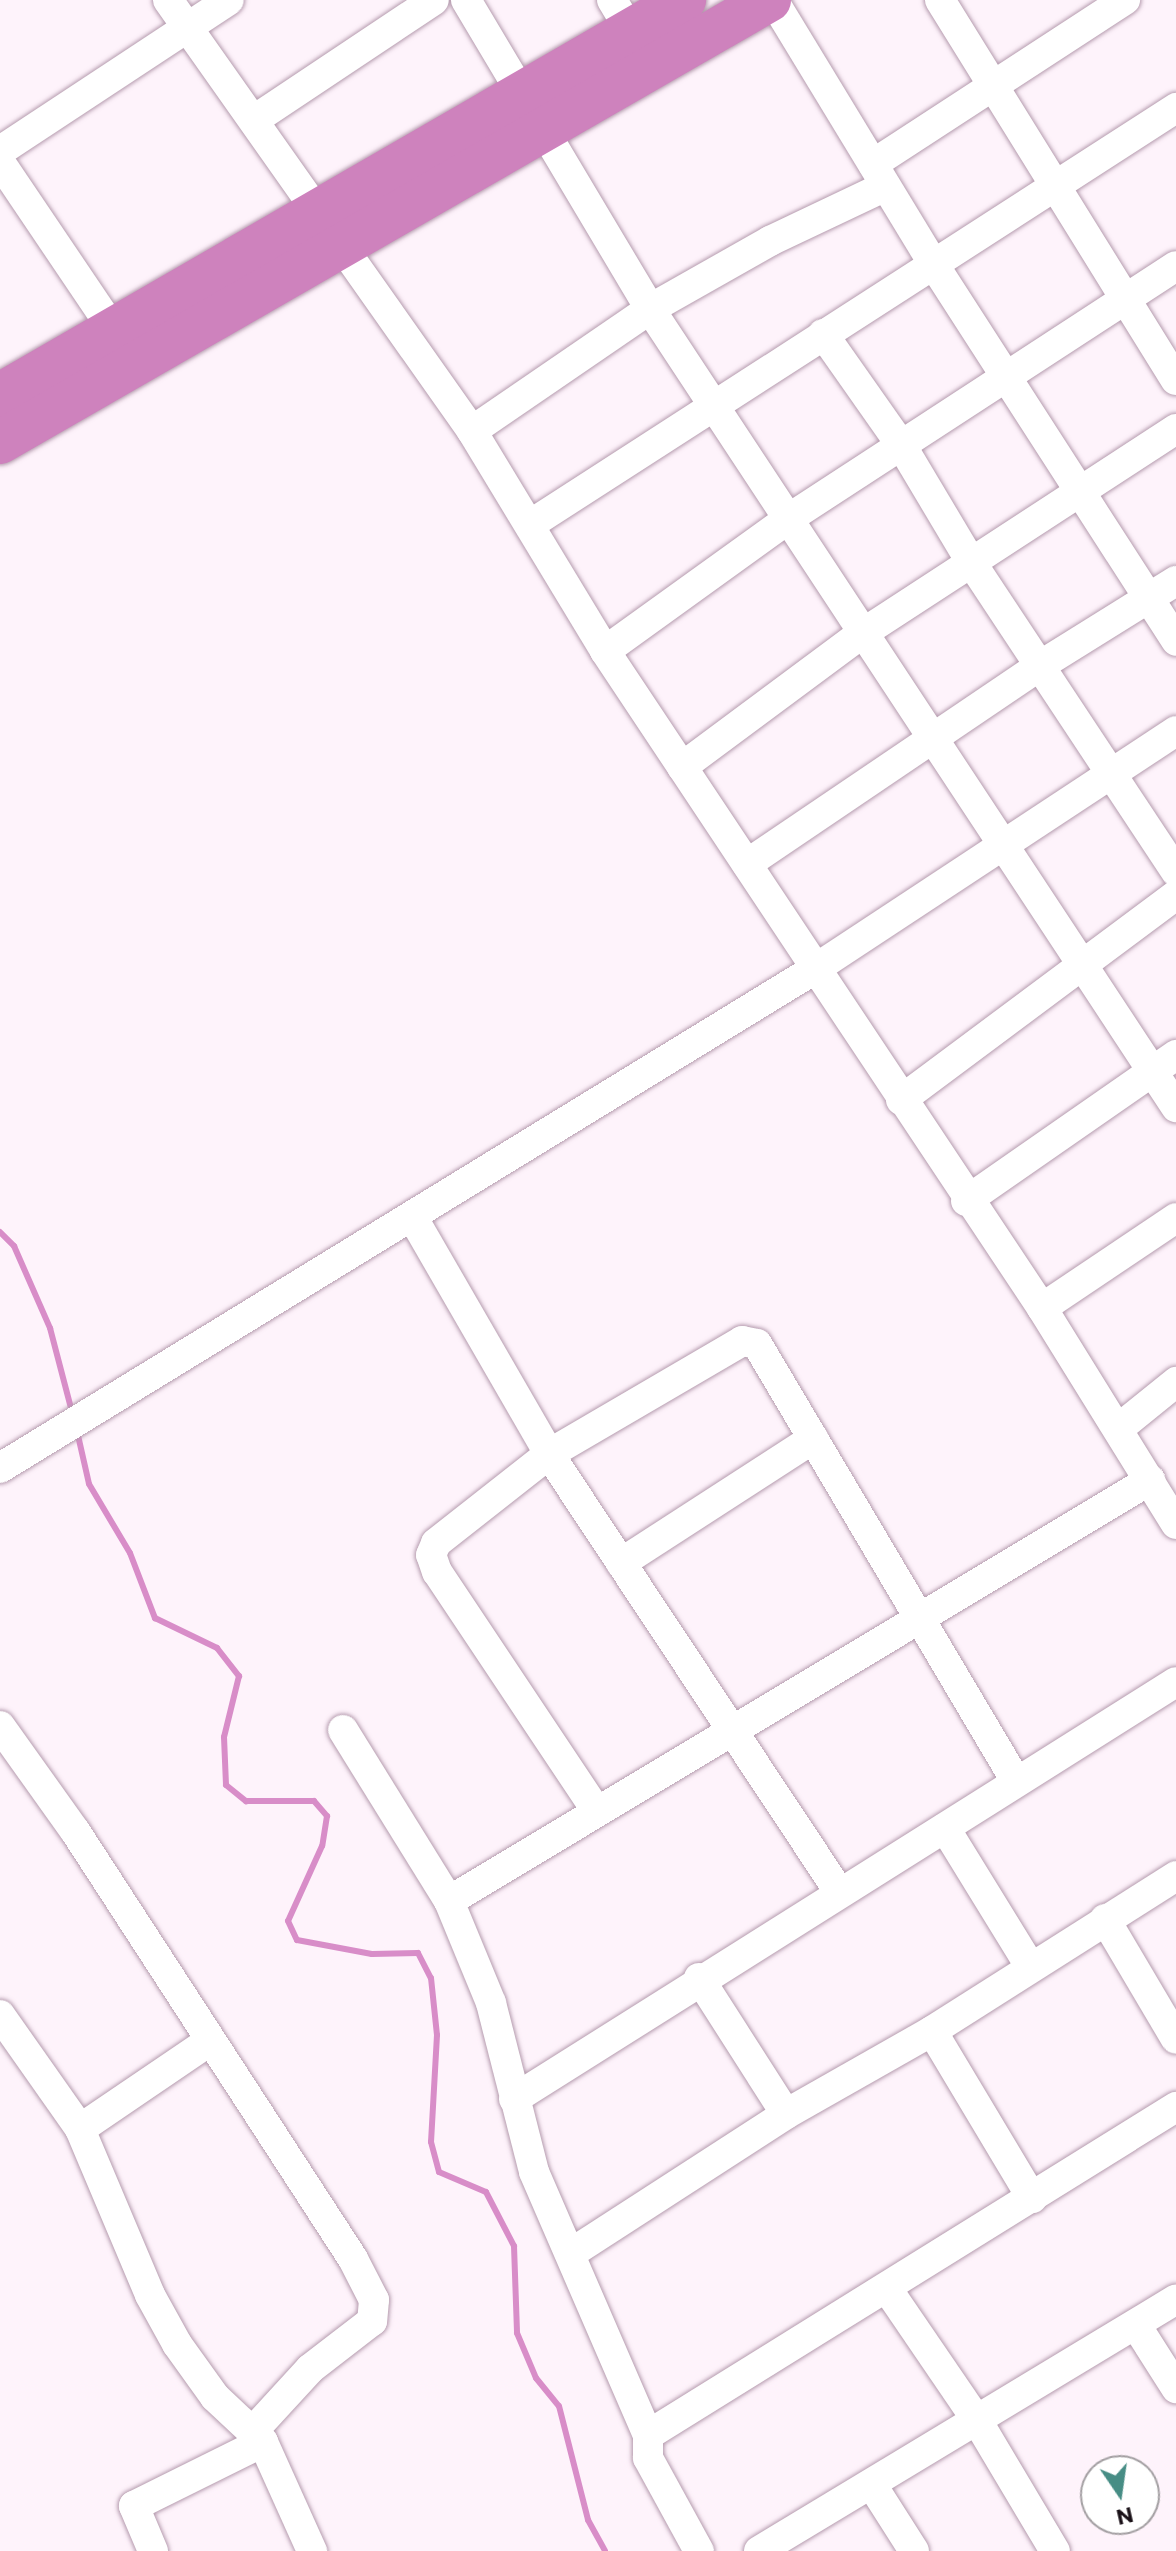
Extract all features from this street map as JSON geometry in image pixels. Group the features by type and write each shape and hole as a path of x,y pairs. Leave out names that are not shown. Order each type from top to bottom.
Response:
{"highway":[{"path":"531,113 621,15 684,0"},
{"path":"0,442 126,349 531,113 771,0"},
{"path":"0,395 126,349"}],"street":[{"path":"168,0 472,431 605,651 966,1201 1042,1308 1176,1524"},
{"path":"0,151 229,0"},
{"path":"254,120 434,0"},
{"path":"466,0 650,309 860,635 934,738 1083,966 1164,1062 1176,1107"},
{"path":"771,0 934,265 1080,487 1164,589 1176,641"},
{"path":"940,0 990,86 1176,380"},
{"path":"472,431 650,309 880,175 990,86 1125,0"},
{"path":"531,524 1176,108"},
{"path":"0,162 126,349"},
{"path":"605,651 788,519 1011,378 1122,298 1176,266"},
{"path":"823,334 903,448 971,562 1176,872"},
{"path":"682,767 860,635 1080,487 1176,429"},
{"path":"747,864 1041,665 1164,589"},
{"path":"0,1468 413,1218 815,969 1176,731"},
{"path":"901,1100 1176,895"},
{"path":"966,1201 1164,1062"},
{"path":"413,1218 549,1454 838,1890"},
{"path":"1042,1308 1176,1218"},
{"path":"596,1810 437,1572 431,1555 436,1543 549,1454 742,1341 757,1344 1016,1781"},
{"path":"1118,1429 1176,1382"},
{"path":"621,1563 813,1439"},
{"path":"449,1901 729,1729 1150,1480"},
{"path":"514,2099 838,1890 945,1828 1176,1682"},
{"path":"0,1726 75,1831 208,2042 353,2259 376,2315 310,2369 258,2437 134,2506 153,2551"},
{"path":"343,1730 449,1901 491,2003 534,2172 573,2252 648,2435 648,2458 699,2551"},
{"path":"945,1828 1030,1966"},
{"path":"573,2252 786,2114 932,2031 1176,1876"},
{"path":"1105,1919 1176,2039"},
{"path":"699,1978 786,2114"},
{"path":"0,2015 80,2129 150,2295 177,2344 215,2397 258,2437 312,2551"},
{"path":"932,2031 1032,2198"},
{"path":"80,2129 208,2042"},
{"path":"648,2435 888,2290 1175,2109"},
{"path":"888,2290 978,2422 1055,2551"},
{"path":"776,2547 1176,2299"},
{"path":"1136,2325 1176,2388"},
{"path":"872,2485 914,2551"}],"waterway":[{"path":"0,1232 14,1246 50,1328 72,1412"},
{"path":"77,1431 89,1484 130,1553 155,1618 217,1648 239,1676 224,1737 226,1785 246,1801 314,1801 327,1816 322,1846 288,1921 297,1940 372,1954 418,1953 431,1978 437,2035 431,2142 439,2172 486,2192 514,2246 517,2333 536,2378 559,2406 588,2520 605,2551"}]}
